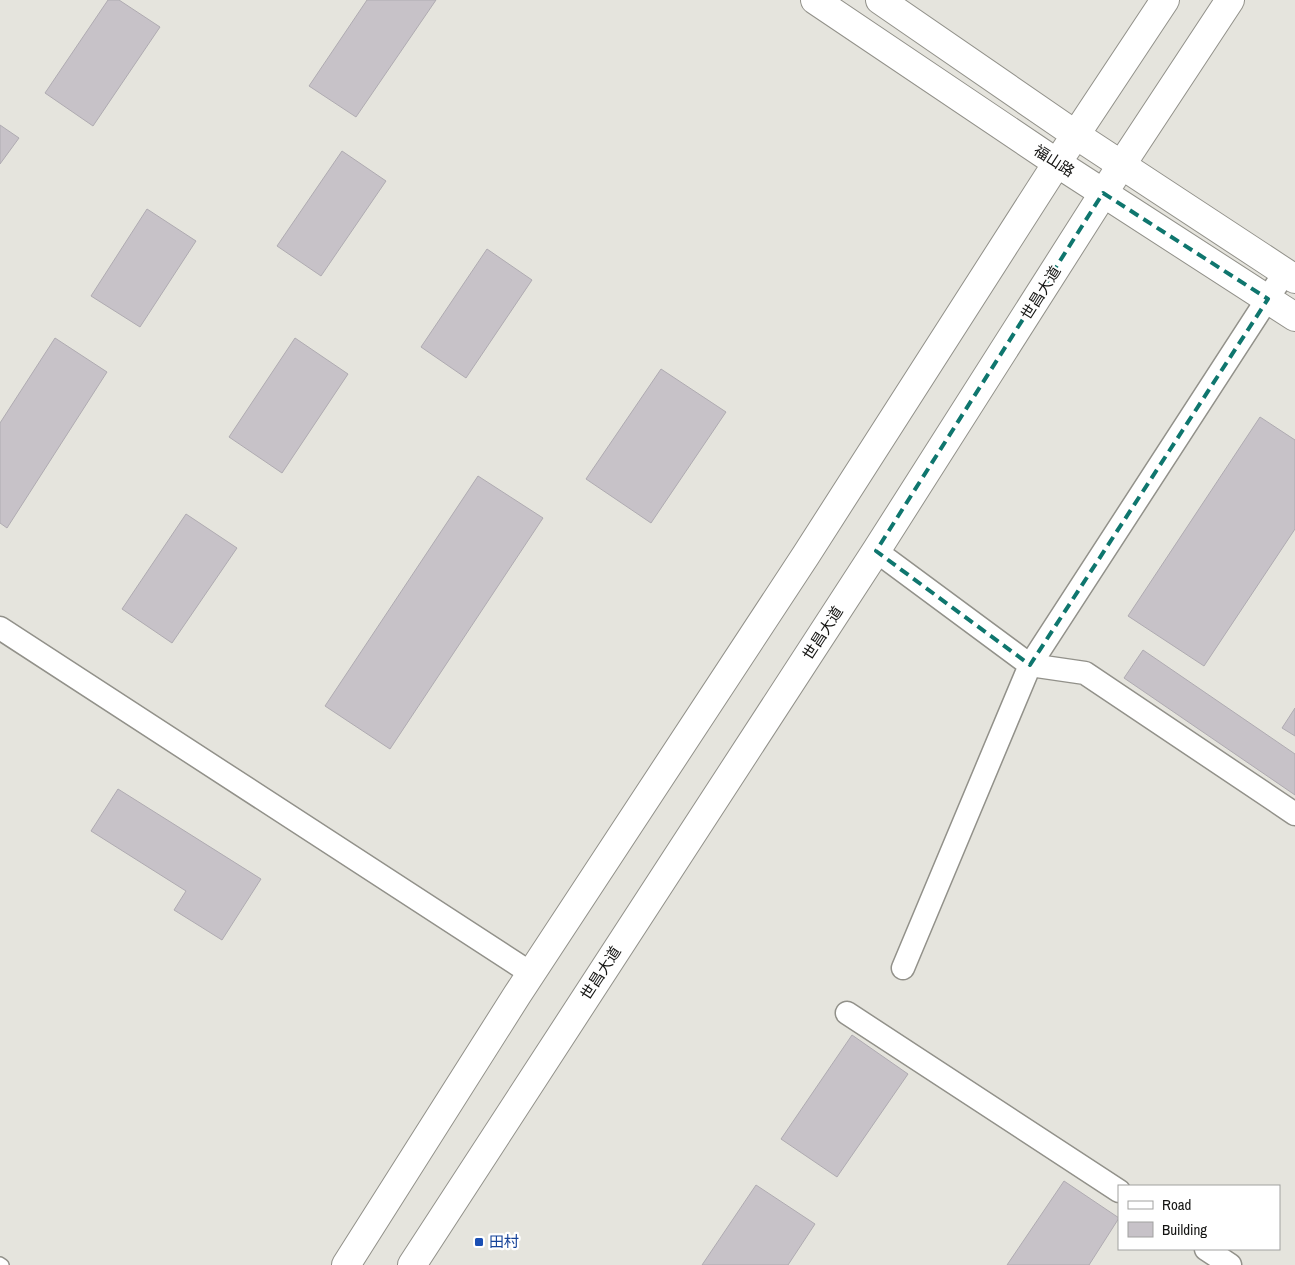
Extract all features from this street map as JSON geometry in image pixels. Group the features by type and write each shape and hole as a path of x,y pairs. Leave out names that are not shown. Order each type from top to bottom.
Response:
{"main road":[{"name":"福山路","path":"815,0 1057,163 1295,317"},
{"path":"880,0 1076,135 1290,275"},
{"path":"346,1265 532,974 806,555 1057,163 1164,0"},
{"name":"世昌大道","path":"412,1265 876,551 1122,164 1230,0"}],"street":[{"path":"903,968 1030,665 1268,299 1290,275"},
{"path":"876,551 1030,665 1085,673 1295,814"},
{"path":"0,628 532,974"},
{"path":"847,1013 1118,1191"},
{"path":"1208,1250 1230,1265"}],"highlighted area":[{"path":"1103,193 1268,299 1030,665 876,551"}],"building":[{"path":"108,0 119,0 160,27 93,126 45,93"},
{"path":"367,0 436,0 356,117 309,86"},
{"path":"0,125 19,138 0,164"},
{"path":"342,151 386,181 321,276 277,246"},
{"path":"147,209 196,241 140,327 91,296"},
{"path":"487,249 532,280 466,378 421,347"},
{"path":"55,338 107,372 7,528 0,523 0,423"},
{"path":"295,338 348,374 282,473 229,437"},
{"path":"661,369 726,412 651,523 586,479"},
{"path":"1260,417 1295,440 1295,529 1204,666 1128,616"},
{"path":"478,476 543,518 390,749 325,706"},
{"path":"186,514 237,548 172,643 122,609"},
{"path":"1143,650 1295,754 1295,795 1124,678"},
{"path":"1295,708 1295,736 1282,728"},
{"path":"118,789 261,879 222,940 174,910 186,891 91,831"},
{"path":"852,1035 908,1074 837,1177 781,1139"},
{"path":"1064,1181 1118,1217 1089,1265 1007,1265"},
{"path":"756,1185 815,1224 788,1265 702,1265"}],"place":[{"name":"田村","path":"479,1242"}]}
